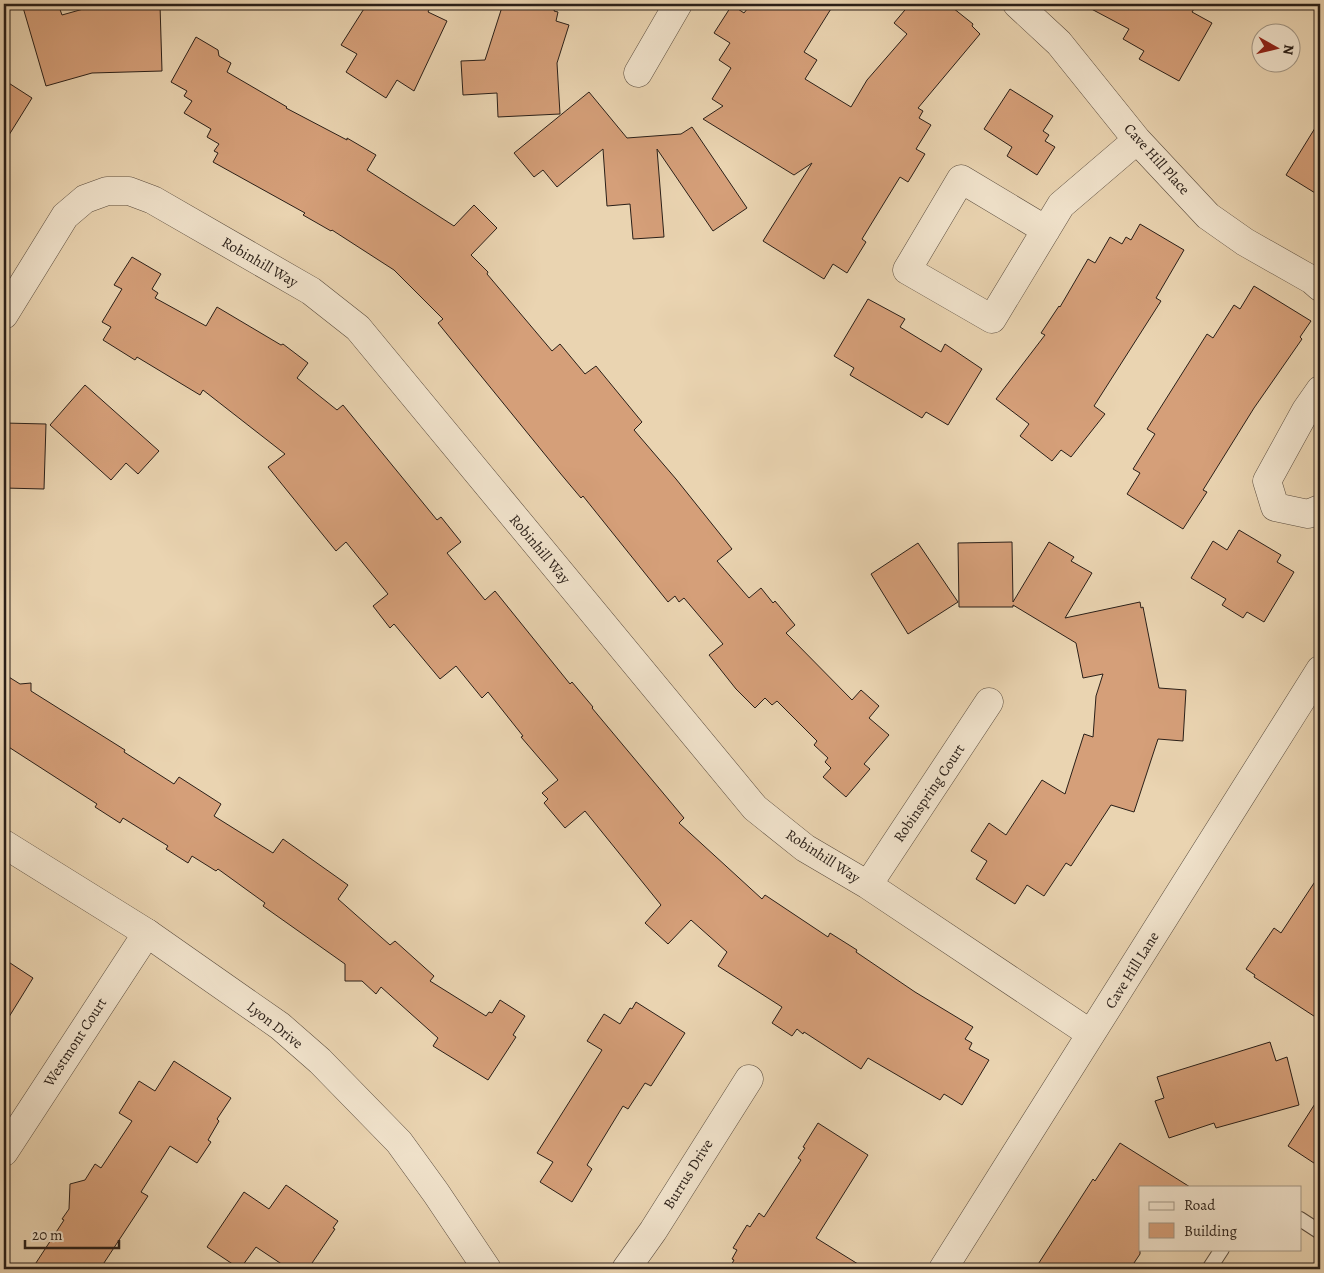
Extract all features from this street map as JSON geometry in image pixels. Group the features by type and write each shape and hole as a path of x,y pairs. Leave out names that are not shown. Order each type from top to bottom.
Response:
{"street":[{"path":"638,73 678,4"},
{"name":"Cave Hill Place","path":"1017,4 1059,43 1137,140 1208,216 1245,242 1312,280 1320,287"},
{"path":"1046,230 961,179 907,270 992,319 1046,230 1061,204 1137,140"},
{"name":"Robinhill Way","path":"4,316 65,216 85,199 107,190 129,191 153,200 311,291 358,328 755,808 804,848 868,885 1091,1034"},
{"path":"1315,410 1266,481 1275,507 1308,514 1320,509"},
{"name":"Cave Hill Lane","path":"943,1269 1320,670"},
{"name":"Robinspring Court","path":"868,885 989,702"},
{"name":"Lyon Drive","path":"4,844 147,933 280,1026 320,1061 399,1142 487,1269"},
{"name":"Westmont Court","path":"4,1152 147,933"},
{"name":"Burrus Drive","path":"626,1269 653,1231 749,1079"}],"lane":[{"path":"1302,1221 1320,1232"},
{"path":"1209,1269 1221,1250"}],"building":[{"path":"22,4 58,4 62,15 101,4 160,5 162,71 92,73 46,86"},
{"path":"367,4 432,4 428,12 447,21 414,91 397,80 386,98 346,72 357,54 341,45"},
{"path":"503,4 556,4 554,11 558,12 556,21 569,25 557,63 560,114 498,117 497,93 463,95 461,61 485,60"},
{"path":"751,4 834,4 804,52 817,60 805,79 851,107 867,80 907,34 894,23 910,4 948,4 973,24 972,26 980,34 918,108 923,111 919,118 931,125 916,149 925,154 908,182 900,177 862,239 866,242 847,273 833,264 824,279 763,241 812,163 794,175 703,119 723,106 712,99 731,68 719,60 730,43 714,33 732,5 744,13"},
{"path":"1082,4 1197,4 1192,12 1212,23 1179,81 1139,59 1144,51 1123,39 1129,29"},
{"path":"196,37 218,50 219,56 231,63 227,72 286,108 347,140 347,138 376,155 367,170 454,226 474,205 497,228 471,255 488,272 487,274 552,351 560,344 585,374 596,366 642,422 634,430 732,549 717,561 749,598 761,588 773,603 775,601 795,625 786,633 852,700 861,690 879,706 869,718 889,735 864,764 870,769 846,797 823,777 831,768 825,762 828,758 814,745 817,741 777,701 772,705 765,698 755,708 736,689 709,655 723,644 684,598 679,602 675,596 668,602 583,496 581,498 560,473 438,323 443,319 394,270 332,230 303,215 305,213 213,162 218,153 214,151 219,144 207,137 211,129 184,113 192,101 184,96 187,91 171,82"},
{"path":"4,80 32,98 4,143"},
{"path":"1010,89 1053,116 1043,131 1049,135 1045,141 1055,147 1037,175 1007,156 1012,147 984,129"},
{"path":"589,92 627,138 681,134 692,127 747,208 713,231 657,149 664,237 633,239 630,204 607,206 603,149 557,187 543,170 534,177 514,153"},
{"path":"1320,120 1320,196 1286,175"},
{"path":"1140,224 1184,250 1156,298 1161,301 1094,406 1105,414 1071,457 1061,450 1052,461 1020,436 1029,424 996,399 1045,335 1041,333 1060,307 1088,259 1095,263 1110,237 1122,244 1126,237 1131,240"},
{"path":"132,257 161,274 152,289 158,293 155,298 206,326 217,307 281,345 283,344 308,363 297,378 337,410 343,405 437,520 441,517 461,542 447,553 485,600 495,591 570,684 572,682 684,818 679,823 762,899 765,895 828,937 830,933 915,992 973,1027 965,1039 972,1043 969,1049 989,1060 962,1105 944,1094 940,1100 868,1058 861,1069 804,1032 803,1034 797,1029 792,1036 772,1023 782,1007 718,966 727,952 691,920 668,944 645,923 661,905 585,811 565,828 544,803 548,799 542,793 558,780 521,737 523,736 488,692 482,698 456,666 440,679 394,624 390,628 373,606 388,594 346,542 336,551 268,467 285,454 203,390 200,395 137,357 135,360 103,340 111,327 102,322 122,289 114,285"},
{"path":"1254,286 1311,321 1300,337 1302,339 1254,408 1203,490 1207,492 1183,529 1127,494 1140,473 1133,469 1155,434 1147,429 1207,334 1213,338 1234,305 1240,309"},
{"path":"868,299 905,319 900,327 941,352 945,344 982,369 948,425 926,412 922,418 850,375 854,368 834,356"},
{"path":"85,385 159,451 138,474 126,463 111,480 50,425"},
{"path":"4,423 46,424 44,489 4,488"},
{"path":"1239,530 1281,555 1277,562 1294,572 1264,622 1247,612 1243,618 1222,605 1226,599 1191,578 1213,541 1227,550"},
{"path":"1012,542 1013,602 1049,542 1074,557 1071,561 1092,573 1065,618 1140,602 1141,608 1143,607 1159,688 1186,690 1183,741 1158,739 1134,812 1111,805 1071,866 1066,863 1044,896 1027,885 1015,904 976,879 987,861 971,851 989,823 1006,835 1042,780 1065,794 1084,734 1093,737 1096,696 1103,674 1083,678 1076,643 1013,605 1013,607 959,607 958,543"},
{"path":"918,543 958,602 908,634 871,574"},
{"path":"4,674 20,684 31,683 31,691 125,750 124,752 174,784 179,777 221,804 214,816 273,853 283,839 348,885 338,899 390,945 395,941 434,976 430,981 486,1016 489,1012 492,1013 500,1000 525,1016 513,1035 516,1037 488,1080 433,1046 438,1038 381,987 376,994 362,981 345,981 345,964 263,906 265,903 218,869 216,871 192,856 188,863 166,849 168,846 123,818 120,823 95,807 97,804 4,744"},
{"path":"1320,874 1320,1020 1254,977 1255,975 1246,969 1274,928 1281,933"},
{"path":"4,959 33,978 4,1025"},
{"path":"636,1002 685,1033 651,1086 645,1083 628,1109 623,1106 587,1165 592,1169 572,1202 540,1182 553,1162 537,1153 602,1050 587,1041 604,1014 620,1024"},
{"path":"1270,1042 1276,1061 1287,1057 1299,1105 1216,1128 1214,1123 1169,1138 1155,1101 1164,1098 1157,1077"},
{"path":"174,1061 231,1098 217,1119 219,1121 208,1140 211,1142 197,1163 170,1146 141,1192 148,1196 100,1269 32,1269 64,1220 62,1219 69,1209 70,1184 85,1180 95,1164 101,1168 132,1121 119,1113 139,1081 155,1091"},
{"path":"1320,1096 1320,1167 1288,1146"},
{"path":"818,1123 868,1155 816,1238 866,1269 729,1269 737,1250 733,1248 747,1225 750,1227 759,1213 764,1217 801,1160 798,1158 805,1148 803,1147"},
{"path":"1120,1143 1188,1186 1139,1186 1140,1254 1130,1269 1035,1269 1093,1179 1095,1181"},
{"path":"286,1185 338,1221 333,1228 335,1229 308,1269 289,1269 256,1247 240,1269 207,1247 244,1192 269,1209"}]}
